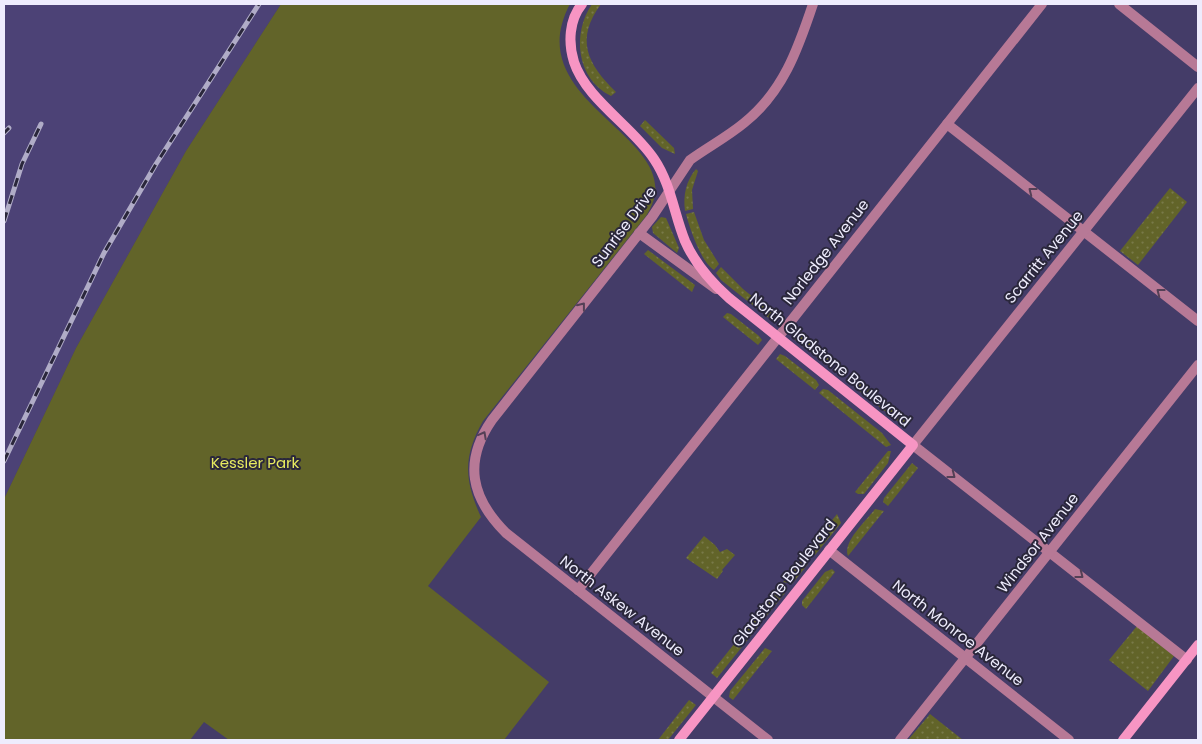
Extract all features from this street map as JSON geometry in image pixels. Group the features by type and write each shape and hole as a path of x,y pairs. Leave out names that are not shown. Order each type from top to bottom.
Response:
{"street":[{"path":"582,4 572,23 570,37 571,52 579,73 613,115 653,157 669,192"},
{"name":"Sunrise Drive","path":"475,482 475,452 485,429 639,233 690,160 745,122 771,96 794,58 813,4"},
{"name":"Norledge Avenue","path":"578,590 1042,4"},
{"path":"1119,4 1198,66"},
{"name":"Scarritt Avenue","path":"913,445 1198,88"},
{"path":"947,124 1198,322"},
{"name":"North Gladstone Boulevard","path":"669,192 694,258 705,274 729,298"},
{"name":"North Gladstone Boulevard","path":"639,233 729,298 913,445"},
{"name":"Windsor Avenue","path":"900,740 1198,365"},
{"path":"913,445 1187,660"},
{"name":"Gladstone Boulevard","path":"679,740 913,445"},
{"name":"North Askew Avenue","path":"475,482 484,508 495,521 578,590 768,740"},
{"name":"North Monroe Avenue","path":"829,550 1068,740"},
{"path":"1123,740 1198,645"}],"shaded area":[{"path":"4,4 281,4 186,151 76,348 4,499"}],"green space":[{"name":"Kessler Park","path":"281,4 570,4 560,39 566,70 584,96 630,142 648,164 655,189 646,216 483,421 476,434 469,457 468,468 471,491 481,517 428,586 549,682 504,740 229,740 204,722 190,740 4,740 4,499 76,348 186,151"},
{"path":"592,4 601,4 588,29 588,51 598,71 616,92 611,96 590,79 584,67 581,54 582,28"},
{"path":"645,120 674,148 675,154 662,148 640,126"},
{"path":"696,169 698,171 692,190 693,209 685,211 684,199 686,188"},
{"path":"1170,188 1187,202 1138,265 1120,251"},
{"path":"694,212 704,240 719,264 714,270 700,253 690,228 686,214"},
{"path":"661,217 666,218 679,248 677,253 653,233 652,227"},
{"path":"648,250 695,285 692,292 644,254"},
{"path":"721,267 743,289 779,318 775,323 721,280 716,273"},
{"path":"727,313 731,314 759,336 762,340 758,345 723,317"},
{"path":"797,332 830,358 822,361 795,340 793,337"},
{"path":"780,354 816,380 819,385 815,390 776,359"},
{"path":"857,379 910,421 905,427 854,387 853,384"},
{"path":"823,389 828,390 882,433 891,445 886,447 819,393"},
{"path":"888,451 891,451 888,463 864,494 855,492"},
{"path":"912,463 918,468 888,506 883,502 884,498"},
{"path":"875,509 884,511 848,556 847,550 852,538"},
{"path":"837,514 841,523 815,555 806,553"},
{"path":"704,536 720,552 727,549 735,555 717,579 686,558"},
{"path":"804,556 808,564 792,584 783,582"},
{"path":"832,569 835,572 806,609 802,605 802,601 825,572"},
{"path":"781,585 785,593 765,618 757,616"},
{"path":"754,619 758,623 758,627 717,678 711,673"},
{"path":"1137,626 1174,656 1148,691 1109,660"},
{"path":"765,648 772,651 733,700 729,697 730,691"},
{"path":"689,700 696,705 668,740 658,740"},
{"path":"930,714 963,740 908,740"}],"railway":[{"path":"4,461 104,253 156,164 259,4"},
{"path":"4,221 22,164 41,124"},
{"path":"4,133 9,128"}]}
